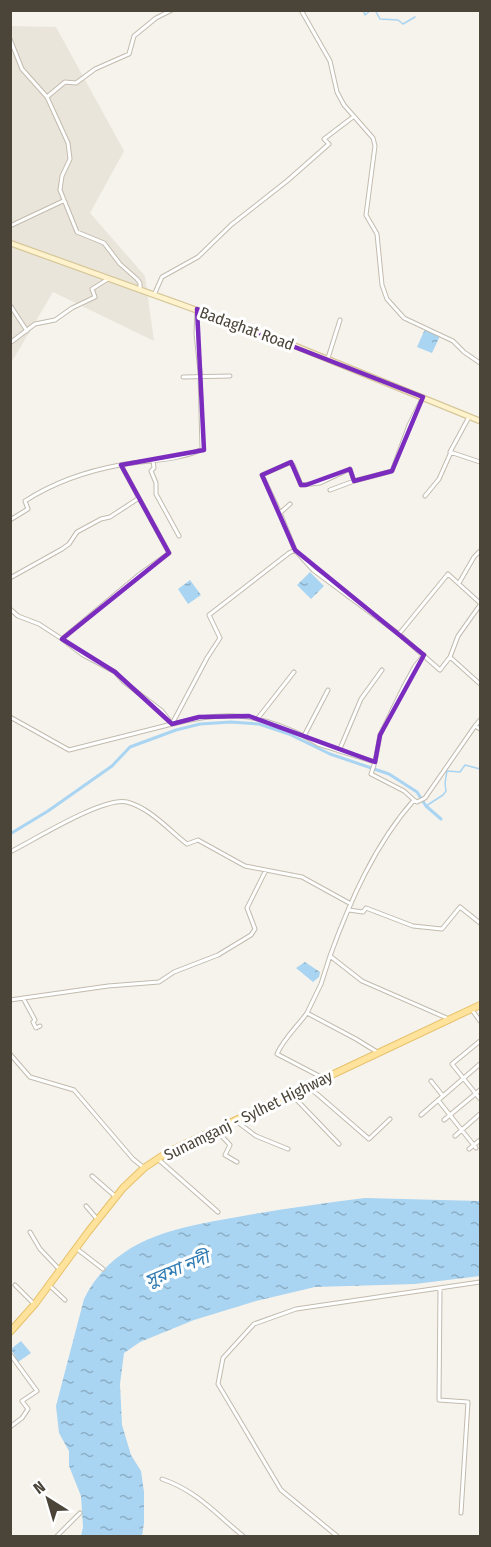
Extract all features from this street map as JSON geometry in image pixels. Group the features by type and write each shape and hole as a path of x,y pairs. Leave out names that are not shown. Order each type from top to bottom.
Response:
{"main road":[{"name":"Badaghat Road","path":"10,243 328,358 480,421"},
{"name":"Sunamganj - Sylhet Highway","path":"10,1332 35,1304 116,1197 144,1168 168,1152 480,1005"}],"street":[{"path":"47,97 65,82 76,83 95,69 129,54 134,36 150,22 172,10"},
{"path":"302,10 330,61 337,92 354,117 373,138 375,146 366,215 377,234 382,285 387,299 404,318 453,341 480,363"},
{"path":"10,39 22,69 47,97 68,143 70,159 62,176 60,190 77,232 104,243 120,264 140,283 140,291"},
{"path":"154,295 162,278 198,256 231,225 329,144 324,139 354,117"},
{"path":"10,226 65,202"},
{"path":"10,343 35,324 55,320 94,297 92,290 108,279"},
{"path":"10,305 27,331"},
{"path":"10,520 28,509 25,501 76,476 202,449 196,333 197,309"},
{"path":"328,358 340,320"},
{"path":"183,377 230,376"},
{"path":"330,490 392,471 409,425 423,397"},
{"path":"425,496 439,479 469,417"},
{"path":"451,452 480,462"},
{"path":"153,460 154,468 151,471 156,483 156,494 178,536"},
{"path":"354,481 350,470 320,483 301,485 293,465 289,463 262,474 295,550 313,570 399,634 440,670 450,657 458,636 480,604 459,583 446,575 399,634"},
{"path":"62,639 169,553 121,465"},
{"path":"10,578 62,549 69,544 77,532 101,519 110,517 139,498"},
{"path":"280,513 290,504"},
{"path":"172,724 202,666 220,638 209,615 295,550"},
{"path":"459,583 480,551"},
{"path":"10,609 18,616 39,624 83,655 115,672 124,682 162,711 172,724"},
{"path":"415,801 404,791 372,773 380,735 415,666 424,655"},
{"path":"450,657 480,684"},
{"path":"339,751 361,699 382,670"},
{"path":"258,718 294,672"},
{"path":"304,736 328,690"},
{"path":"10,717 69,750 199,717 258,718 280,724 318,744 375,763"},
{"path":"324,1078 277,1054 283,1041 307,1013 321,984 351,904 388,834 415,801 426,798 480,720"},
{"path":"475,726 480,729"},
{"path":"10,852 80,815 116,800 139,806 187,844 198,840 245,866 302,877 351,904"},
{"path":"10,1000 108,986 159,982 174,972 226,950 251,935 255,928 247,908 266,870"},
{"path":"349,910 363,912 366,908 413,926 442,929 460,907 480,924"},
{"path":"330,956 362,981 450,1019"},
{"path":"23,998 35,1020 33,1022 36,1028 40,1026"},
{"path":"470,1009 480,1020"},
{"path":"307,1013 377,1052"},
{"path":"480,1041 452,1064 480,1099"},
{"path":"10,1054 30,1077 74,1090 133,1159 144,1168"},
{"path":"421,1115 480,1064"},
{"path":"431,1082 443,1096"},
{"path":"306,1087 369,1138 374,1136 390,1119"},
{"path":"444,1120 480,1090"},
{"path":"291,1094 339,1144"},
{"path":"438,1100 475,1147"},
{"path":"455,1136 480,1114"},
{"path":"236,1121 256,1136 288,1149"},
{"path":"216,1130 230,1145 225,1155 237,1162"},
{"path":"469,1149 475,1147 480,1140"},
{"path":"157,1159 218,1212"},
{"path":"92,1176 116,1197"},
{"path":"86,1206 98,1220"},
{"path":"30,1232 40,1249 60,1270"},
{"path":"76,1248 103,1269"},
{"path":"337,1536 281,1490 218,1384 223,1358 254,1324 296,1309 480,1282"},
{"path":"15,1285 35,1304"},
{"path":"49,1285 65,1299"},
{"path":"440,1289 439,1400 468,1402 461,1513"},
{"path":"10,1354 37,1391 22,1401 27,1409 22,1418 10,1426"},
{"path":"162,1479 192,1492 243,1536"},
{"path":"57,1536 80,1513"}],"highlighted area":[{"path":"197,309 423,397 392,471 354,481 350,469 301,485 291,462 262,475 295,550 424,655 380,735 375,762 249,716 199,717 172,724 115,672 62,639 169,553 121,465 204,450"}],"shaded area":[{"path":"11,26 56,27 124,151 90,213 145,276 154,341 53,292 11,363"}],"water":[{"path":"425,329 440,336 432,353 417,347"},
{"path":"310,572 324,586 311,599 297,585"},
{"path":"190,580 201,595 188,604 178,589"},
{"path":"305,962 320,972 319,977 313,982 296,968"},
{"name":"সুরমা নদী","path":"365,1198 480,1201 480,1276 415,1284 315,1287 256,1301 194,1320 140,1342 124,1353 120,1384 122,1425 131,1455 141,1471 144,1492 142,1536 81,1536 83,1527 81,1496 69,1466 69,1451 59,1433 56,1406 84,1299 97,1278 113,1261 131,1248 173,1230 258,1213"},
{"path":"21,1341 31,1353 18,1362 11,1349"}],"waterway":[{"path":"363,10 365,15 371,10"},
{"path":"375,10 380,19 398,20 403,24 415,17"},
{"path":"10,834 48,811 112,766 130,747 200,724 231,722 259,724 289,734 330,754 389,774 417,792 426,806 441,819"},
{"path":"426,806 446,791 447,771 460,772 465,765 480,769"}]}
